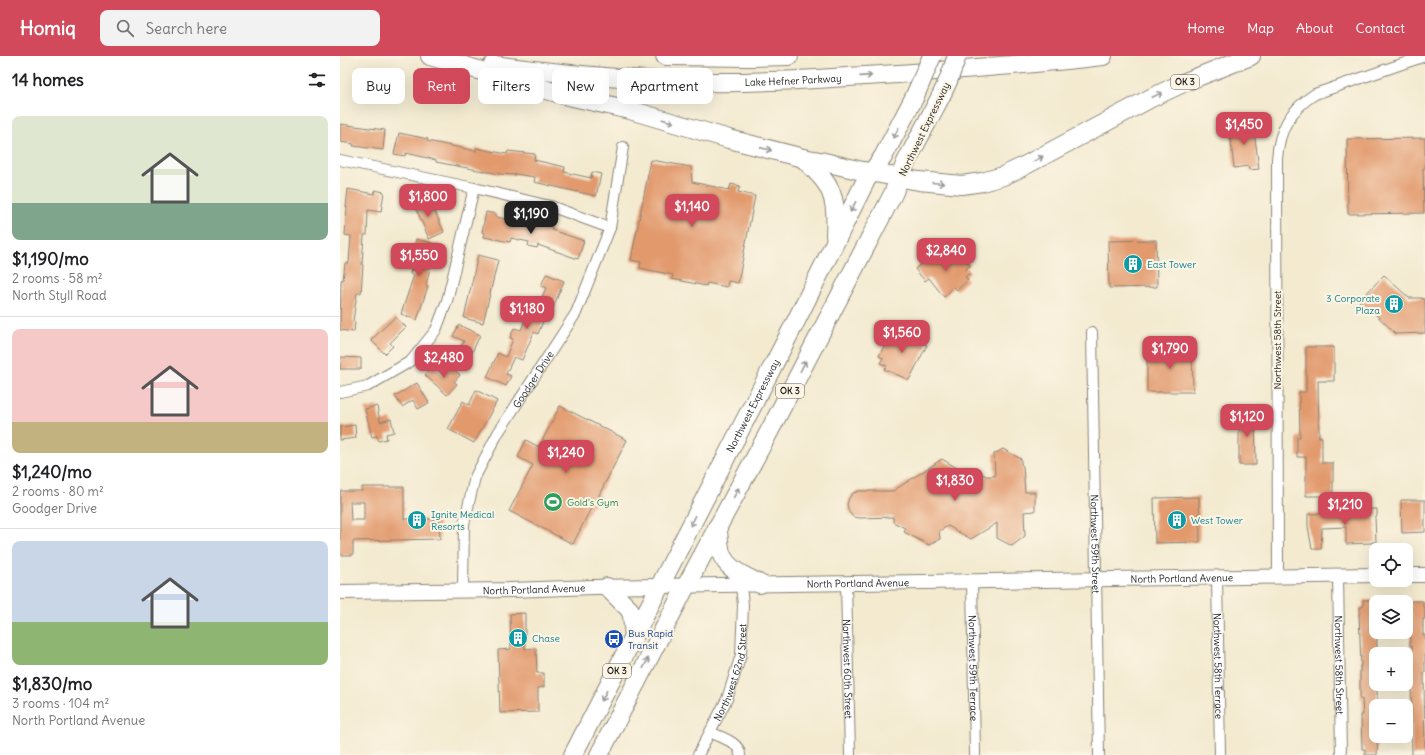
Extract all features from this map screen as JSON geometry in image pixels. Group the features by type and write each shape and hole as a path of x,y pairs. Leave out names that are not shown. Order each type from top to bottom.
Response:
{"highway":[{"path":"430,56 564,95 630,110 729,139 803,158 900,178"},
{"name":"Lake Hefner Parkway","path":"437,56 564,74 628,79 704,82 844,78 1054,62 1103,56"},
{"path":"665,56 789,56"},
{"name":"Northwest Expressway","path":"573,755 796,322 866,180 883,158 914,98 932,56"},
{"name":"Northwest Expressway","path":"599,755 686,586 770,430 893,194 906,162 948,81 957,56"},
{"name":"OK 3","path":"900,178 962,185 982,182 1003,176 1022,168 1151,98 1185,82 1250,56"},
{"path":"803,158 823,178 834,198 836,211 835,241"},
{"path":"717,527 721,553 726,562 736,571 760,584"},
{"path":"607,587 630,610 634,636"}],"main road":[{"name":"North Portland Avenue","path":"340,592 1369,575"},
{"path":"1413,575 1425,575"}],"street":[{"name":"Northwest 58th Street","path":"1278,576 1277,159 1281,133 1296,109 1305,100 1315,94 1425,56"},
{"name":"Goodger Drive","path":"463,590 464,524 475,477 498,433 576,312 610,228 623,147"},
{"path":"340,160 474,188 550,206 610,228"},
{"path":"340,392 368,386 411,361 436,330 447,301 474,188"},
{"name":"Northwest 59th Street","path":"1092,332 1099,755"},
{"name":"Northwest 58th Street","path":"1338,575 1341,755"},
{"name":"Northwest 58th Terrace","path":"1217,577 1220,755"},
{"name":"Northwest 59th Terrace","path":"972,581 975,755"},
{"name":"Northwest 60th Street","path":"846,583 850,755"},
{"name":"Northwest 62nd Street","path":"701,754 710,732 727,699 741,655 743,605 741,585"},
{"path":"710,732 735,744 740,751 740,755"}],"building":[{"path":"1253,122 1259,169 1249,170 1248,166 1234,168 1229,125"},
{"path":"340,124 385,130 383,150 353,146 354,144 340,142"},
{"path":"399,133 428,139 427,141 476,151 476,148 507,154 508,151 535,154 534,160 565,167 564,172 591,178 592,172 601,174 596,196 534,182 535,177 515,174 499,174 436,162 436,160 406,153 405,156 394,154"},
{"path":"1425,138 1425,168 1423,168 1424,213 1348,214 1347,139"},
{"path":"651,160 691,167 692,182 729,190 731,184 740,186 738,192 755,196 738,283 728,281 727,287 707,283 706,286 672,279 673,275 640,268 641,262 631,260"},
{"path":"348,189 374,194 375,190 384,192 381,212 368,210 367,235 364,235 361,293 357,293 353,321 355,322 354,332 340,330 341,280 343,280 345,263 349,263 351,236 345,235"},
{"path":"424,196 428,206 432,205 444,232 429,239 413,201"},
{"path":"486,212 496,214 496,217 523,222 523,220 552,227 552,230 584,241 578,259 538,245 537,248 528,246 529,242 511,238 510,242 484,237 485,233 482,232"},
{"path":"416,239 440,245 437,256 433,255 426,285 428,286 417,320 401,314 414,275 410,274 416,251 413,250"},
{"name":"East Tower","path":"1156,240 1157,287 1109,288 1108,241"},
{"path":"956,250 970,265 966,269 970,273 965,277 968,280 957,290 954,287 944,297 929,278 925,281 915,269 928,258 931,264 945,253"},
{"path":"478,255 498,260 483,323 464,318"},
{"path":"546,274 564,281 553,308 549,306 538,334 534,332 522,360 514,357 506,374 511,376 506,386 487,377 498,353 506,357 513,339 510,338 514,328 521,330 528,313 525,312 529,301 539,304 546,288 541,286"},
{"name":"3 Corporate Plaza","path":"1384,275 1409,298 1425,299 1425,333 1396,334 1369,308 1368,309 1359,301"},
{"path":"395,317 406,327 390,343 393,346 385,354 371,340"},
{"path":"459,325 480,335 469,359 458,353 464,341 453,336"},
{"path":"893,329 927,345 909,380 884,369 887,366 880,363 883,358 879,356"},
{"path":"1147,347 1192,347 1193,392 1147,392"},
{"path":"1306,347 1334,347 1334,381 1318,381 1319,437 1322,437 1322,463 1333,463 1333,496 1306,496 1306,457 1297,457 1297,437 1300,437 1299,392 1306,392"},
{"path":"340,357 361,358 361,369 340,369"},
{"path":"434,366 443,375 451,367 460,375 454,382 457,384 447,395 425,375"},
{"path":"417,383 429,403 418,409 413,400 402,407 395,396"},
{"path":"476,390 497,401 474,443 448,429 463,401 469,405"},
{"path":"377,406 380,422 391,419 394,432 386,434 387,439 379,441 377,436 372,437 365,409"},
{"path":"560,406 627,440 599,495 601,503 592,506 573,544 509,511 533,465 518,457 526,440 539,447"},
{"path":"1239,410 1255,410 1256,465 1239,465"},
{"path":"355,425 356,438 340,440 340,427"},
{"path":"1003,449 1021,459 1025,492 1035,492 1035,511 1024,512 1025,536 1012,546 997,538 997,523 971,539 948,526 939,531 940,539 929,545 904,532 905,528 893,522 893,517 860,518 853,517 849,512 847,505 849,498 853,493 859,491 893,491 942,459 962,471 970,467 986,476 995,476 994,454"},
{"name":"Ignite Medical Resorts","path":"362,487 404,487 404,519 439,519 440,539 353,541 353,555 340,555 340,491 362,491","holes":["350,502 364,502 364,520 351,520"]},
{"name":"West Tower","path":"1199,497 1200,542 1155,543 1154,498"},
{"path":"1401,500 1425,500 1425,532 1402,533"},
{"path":"1368,507 1368,509 1377,509 1377,516 1375,517 1376,542 1346,544 1346,527 1322,528 1321,549 1312,549 1308,526 1308,514 1346,513 1346,508"},
{"path":"1363,600 1369,600 1369,639 1377,639 1377,647 1369,647 1369,691 1377,691 1377,699 1369,699 1369,743 1378,743 1377,755 1365,755 1365,749 1362,749 1361,715 1363,715 1362,699 1360,699 1361,666 1359,613 1360,607 1363,607"},
{"path":"1413,601 1423,601 1423,607 1425,607 1423,635 1425,635 1425,755 1412,755 1413,699 1411,699 1411,691 1413,691 1413,647 1410,646 1410,639 1413,639"},
{"name":"Chase","path":"525,613 525,649 536,648 537,673 544,673 544,687 538,688 538,712 500,713 498,650 511,649 510,614"}],"place":[{"name":"East Tower","path":"1133,264"},
{"name":"3 Corporate Plaza","path":"1394,304"},
{"name":"Gold's Gym","path":"553,502"},
{"name":"Ignite Medical Resorts","path":"417,520"},
{"name":"West Tower","path":"1177,520"},
{"name":"Chase","path":"518,638"},
{"name":"Bus Rapid Transit","path":"614,639"}]}
